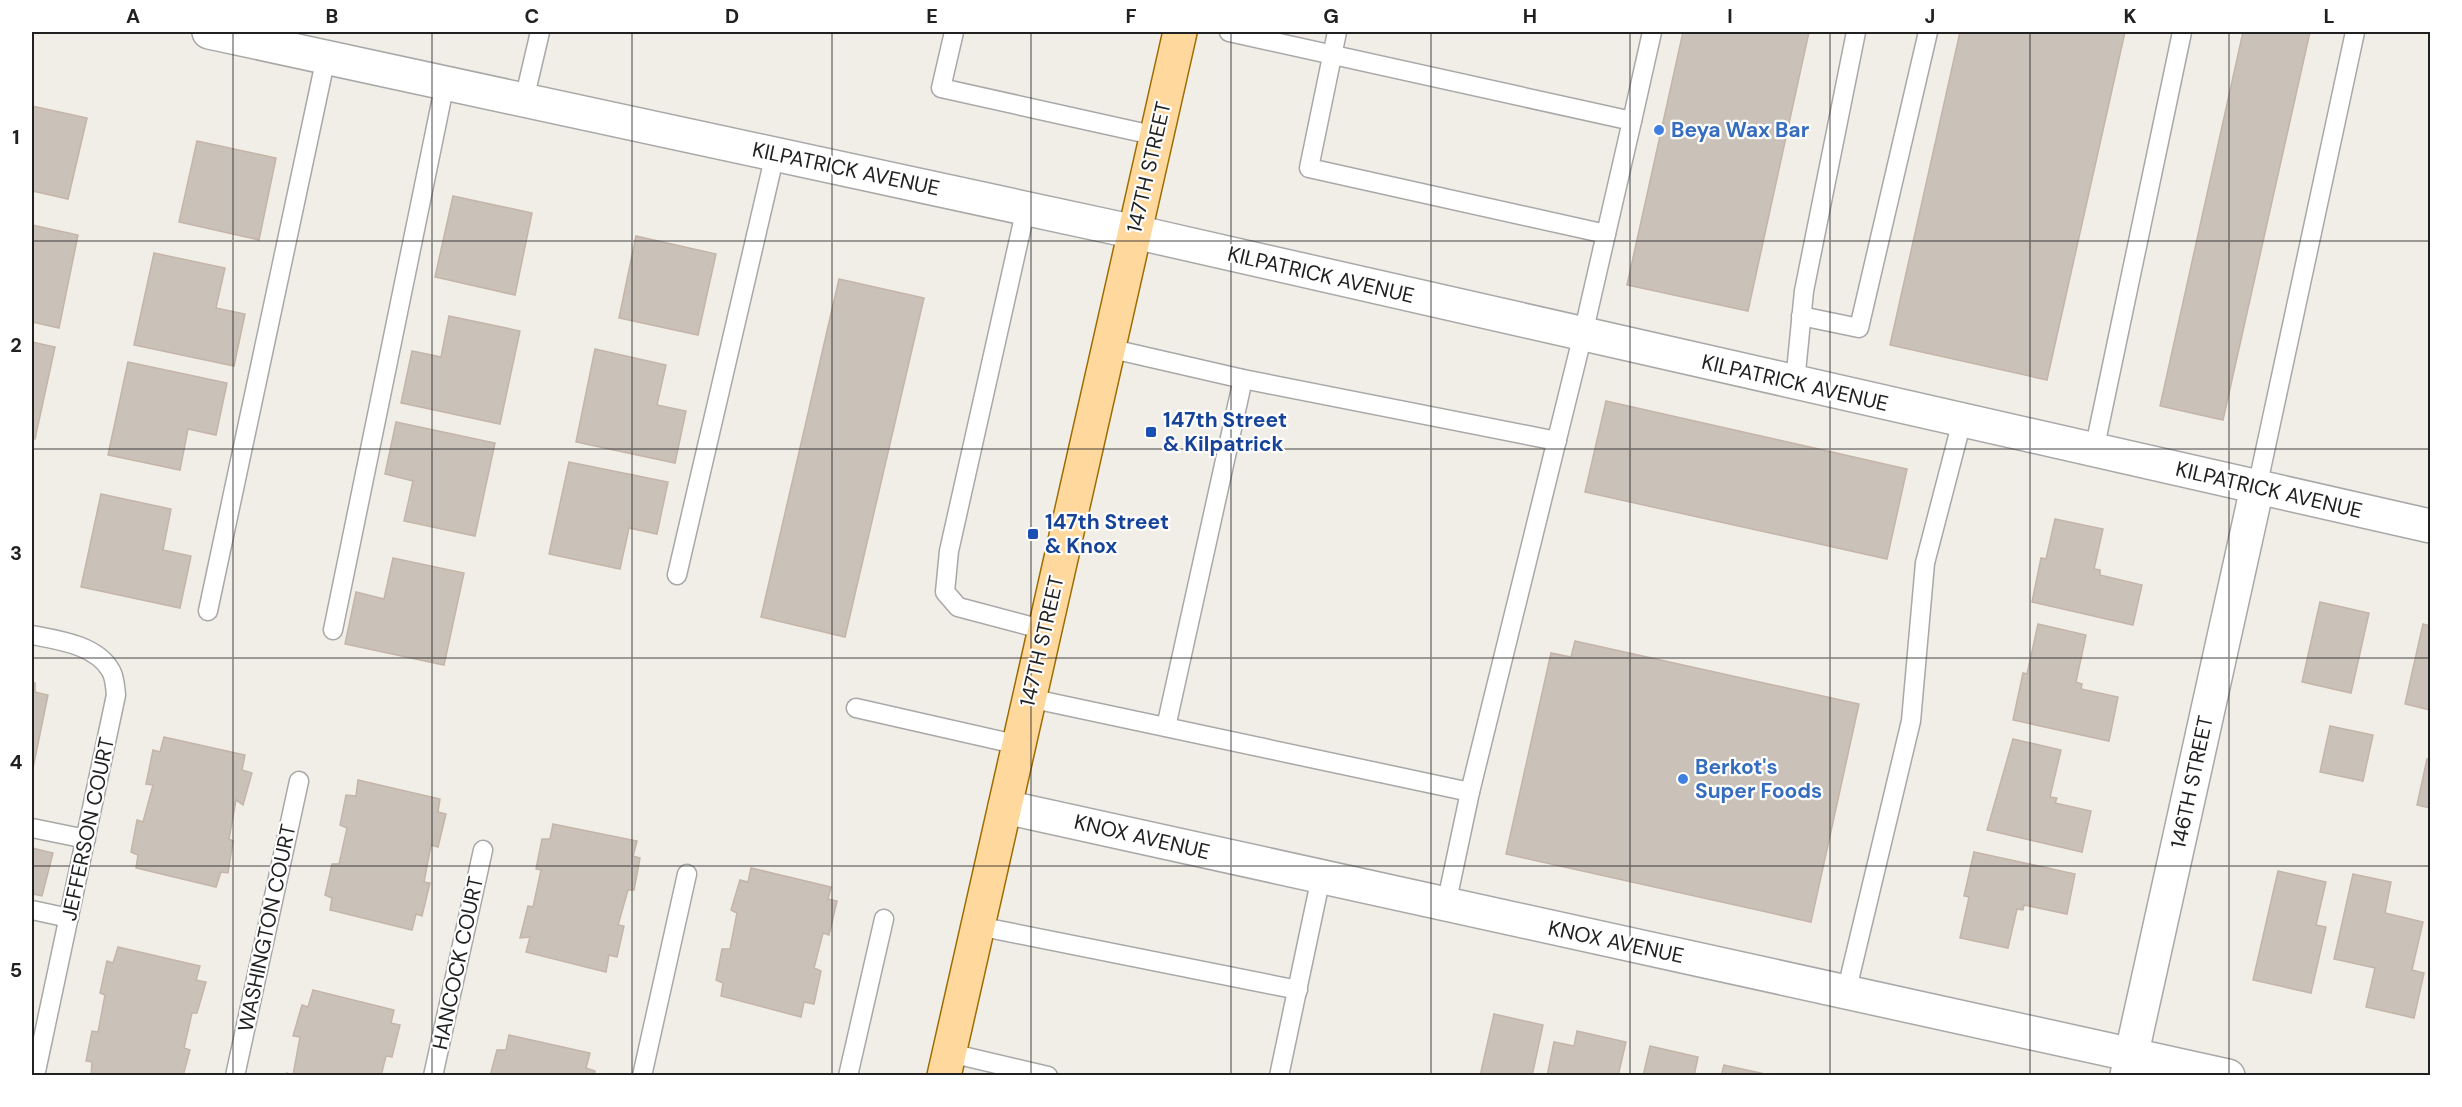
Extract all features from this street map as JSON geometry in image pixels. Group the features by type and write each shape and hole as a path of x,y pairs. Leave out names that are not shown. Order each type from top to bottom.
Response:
{"main road":[{"name":"147TH STREET","path":"947,1064 1180,32"}],"street":[{"name":"KILPATRICK AVENUE","path":"209,32 1135,232 2430,526"},
{"name":"146TH STREET","path":"2129,1065 2257,488"},
{"name":"KNOX AVENUE","path":"1005,807 1846,993 2129,1065 2228,1076"}],"lane":[{"path":"524,100 540,32"},
{"path":"954,32 941,88 1157,136"},
{"path":"1229,32 1632,121"},
{"path":"1336,32 1309,168 1606,234"},
{"path":"1446,905 1470,792 1583,334 1652,32"},
{"path":"1795,382 1804,291 1856,32"},
{"path":"1801,316 1859,327 1928,32"},
{"path":"2094,451 2182,32"},
{"path":"2257,488 2355,32"},
{"path":"208,611 326,57"},
{"path":"333,630 445,82"},
{"path":"677,575 775,154"},
{"path":"1026,208 949,551 945,592 958,607 1045,630"},
{"path":"1108,348 1243,379 1557,441"},
{"path":"1166,727 1243,379"},
{"path":"1846,993 1911,721 1925,564 1962,421"},
{"name":"JEFFERSON COURT","path":"32,635 68,642 101,657 112,673 116,695 35,1076"},
{"path":"1029,698 1470,792"},
{"path":"856,708 1019,745"},
{"name":"WASHINGTON COURT","path":"236,1076 300,781"},
{"path":"32,828 86,839"},
{"name":"HANCOCK COURT","path":"433,1076 483,849"},
{"path":"642,1076 687,874"},
{"path":"1279,1076 1321,877"},
{"path":"32,910 69,918"},
{"path":"848,1076 884,919"},
{"path":"978,926 1298,990"},
{"path":"947,1064 1048,1076"}],"building":[{"path":"1683,32 1809,32 1748,311 1627,285"},
{"path":"1960,32 2125,32 2047,380 1890,345"},
{"path":"2243,32 2310,32 2223,420 2160,406"},
{"path":"32,106 87,118 68,199 32,191"},
{"path":"197,141 276,158 259,240 179,222"},
{"path":"453,196 532,213 515,295 435,277"},
{"path":"32,225 78,235 59,328 32,322"},
{"path":"636,236 716,254 698,335 619,318"},
{"path":"154,253 225,268 216,308 245,314 234,366 134,345"},
{"path":"839,279 924,298 845,637 761,617"},
{"path":"449,316 520,331 500,424 401,403 412,351 441,357"},
{"path":"32,342 55,347 35,439 32,438"},
{"path":"595,349 666,365 657,405 686,411 675,463 576,442"},
{"path":"128,362 227,383 216,435 188,429 180,470 108,455"},
{"path":"1606,401 1907,469 1887,559 1585,492"},
{"path":"396,422 495,443 475,536 404,521 413,481 385,474"},
{"path":"569,462 668,482 657,534 629,528 620,569 549,554"},
{"path":"101,494 171,509 163,550 191,556 180,608 81,587"},
{"path":"2055,519 2103,529 2094,569 2100,570 2100,575 2142,585 2133,625 2032,602 2041,558 2046,559"},
{"path":"393,558 464,573 444,665 345,644 356,592 384,599"},
{"path":"2320,602 2369,613 2351,693 2302,682"},
{"path":"2038,624 2086,635 2076,682 2082,684 2081,689 2118,697 2109,741 2013,720 2023,673 2027,674"},
{"path":"2423,624 2430,626 2430,710 2405,704"},
{"name":"Berkot's Super Foods","path":"1575,641 1859,704 1811,922 1506,854 1551,653 1571,657"},
{"path":"32,682 35,683 35,692 48,695 32,773"},
{"path":"2330,726 2373,735 2363,781 2320,772"},
{"path":"164,737 245,755 242,770 252,773 243,805 236,800 229,839 233,841 228,873 221,872 216,887 136,868 138,855 131,852 137,820 143,822 153,785 146,784 153,750 160,752"},
{"path":"2013,739 2061,750 2050,797 2057,798 2055,803 2091,811 2082,852 1987,830"},
{"path":"2427,759 2430,759 2430,808 2417,805"},
{"path":"358,780 440,799 438,812 446,814 438,847 431,845 424,882 430,883 422,916 416,914 412,930 330,910 332,898 325,895 332,864 339,864 347,828 340,825 346,795 356,796"},
{"path":"553,824 637,841 633,856 640,858 634,890 628,890 618,925 624,926 617,957 609,955 606,972 526,952 530,937 520,938 528,906 533,907 541,870 536,869 542,839 550,839"},
{"path":"32,848 53,853 42,896 32,894"},
{"path":"1974,852 2075,874 2067,914 2024,905 2023,910 2017,909 2008,948 1960,938 1969,897 1964,896"},
{"path":"751,868 831,887 828,899 837,901 829,935 823,933 814,968 821,971 814,1004 804,1002 801,1017 721,996 723,983 716,980 722,949 730,949 737,913 731,910 740,880 748,882"},
{"path":"2278,871 2326,882 2316,925 2326,927 2311,993 2253,980"},
{"path":"2353,874 2391,882 2385,913 2423,922 2412,970 2424,973 2414,1018 2366,1007 2375,968 2334,959"},
{"path":"118,947 200,966 196,980 206,982 197,1013 192,1013 184,1048 190,1050 183,1076 91,1076 92,1062 86,1061 92,1031 98,1032 105,995 100,993 107,961 113,963"},
{"path":"313,990 394,1010 391,1023 400,1025 392,1057 386,1056 381,1076 287,1076 287,1073 293,1075 300,1037 293,1036 302,1005 308,1007"},
{"path":"1494,1014 1543,1025 1532,1076 1480,1076"},
{"path":"1577,1031 1626,1042 1618,1076 1547,1076 1554,1042 1574,1046"},
{"path":"509,1035 590,1053 586,1068 595,1071 594,1076 490,1076 497,1050 506,1050"},
{"path":"1650,1046 1698,1057 1694,1076 1643,1076"},
{"path":"1724,1065 1774,1076 1721,1076"}],"place":[{"name":"Beya Wax Bar","path":"1659,130"},
{"name":"147th Street & Kilpatrick","path":"1151,432"},
{"name":"147th Street & Knox","path":"1033,534"},
{"name":"Berkot's Super Foods","path":"1683,779"}]}
